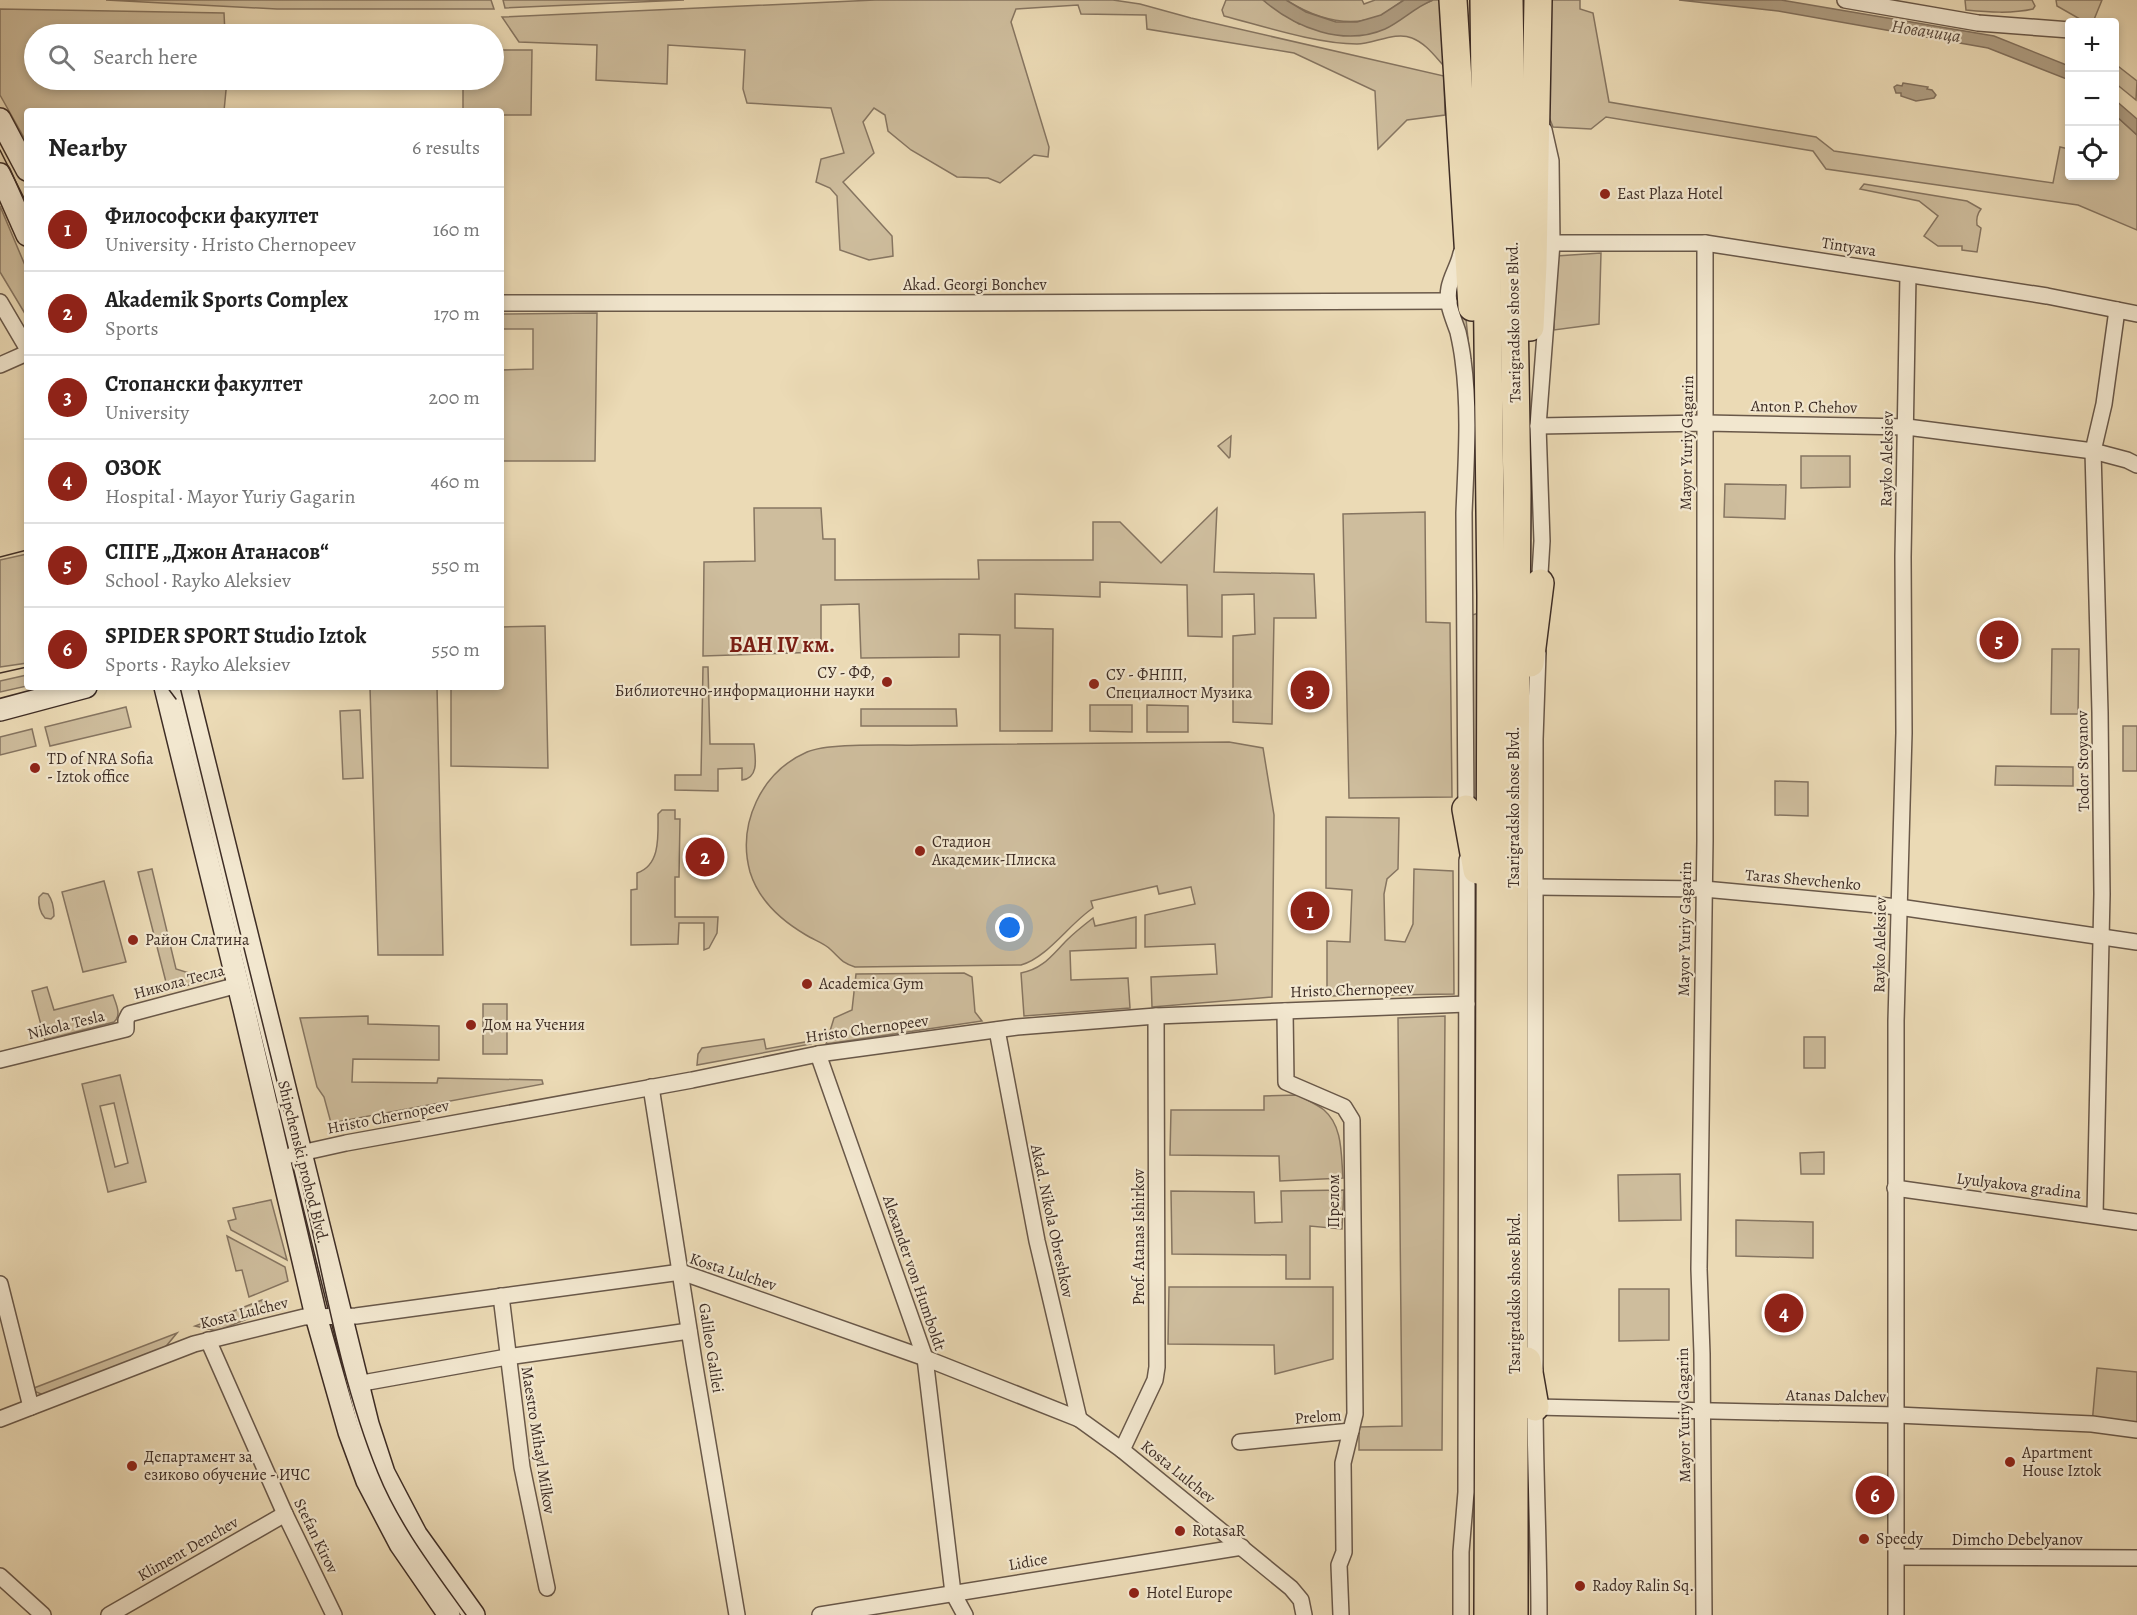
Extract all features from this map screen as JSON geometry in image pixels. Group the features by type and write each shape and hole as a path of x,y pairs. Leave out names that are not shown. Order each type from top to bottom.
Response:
{"highway":[{"path":"1453,0 1475,347 1502,392 1528,353 1533,264 1538,0"},
{"name":"Tsarigradsko shose Blvd.","path":"1484,0 1498,110 1502,392 1490,1029 1488,1615"},
{"name":"Tsarigradsko shose Blvd.","path":"1498,110 1509,0"},
{"name":"Tsarigradsko shose Blvd.","path":"1502,392 1517,492 1514,1615"},
{"path":"1515,710 1530,664 1540,583"},
{"path":"1466,809 1477,866 1478,956 1490,1029"},
{"path":"1515,1284 1535,1407"}],"main road":[{"path":"0,119 24,164"},
{"path":"0,174 24,228"},
{"path":"0,710 75,690"},
{"name":"Shipchenski prohod Blvd.","path":"166,690 316,1316 349,1432 367,1481 400,1544 449,1615"},
{"name":"Shipchenski prohod Blvd.","path":"187,690 368,1424 384,1473 416,1534 474,1615"}],"street":[{"path":"1845,0 1978,24 2065,30"},
{"name":"Tsarigradsko shose Blvd.","path":"1536,104 1551,161 1552,243 1538,426 1542,541 1535,739 1535,1475 1539,1544 1539,1615"},
{"path":"1461,1615 1461,1552 1467,1481 1464,513 1467,416 1463,360 1458,333 1450,313 1449,288 1459,263 1466,232"},
{"name":"Tintyava","path":"1552,243 1705,243 2047,296 2137,314"},
{"name":"Mayor Yuriy Gagarin","path":"1704,1615 1699,1260 1704,889 1705,243"},
{"name":"Rayko Aleksiev","path":"1896,1615 1898,1557 1895,1188 1903,761 1903,557 1908,275"},
{"name":"Akad. Georgi Bonchev","path":"504,303 1449,301"},
{"path":"0,302 24,343"},
{"name":"Todor Stoyanov","path":"2095,1215 2101,935 2100,712 2093,451 2104,404 2117,310"},
{"path":"0,365 24,354"},
{"name":"Anton P. Chehov","path":"1538,426 1706,423 1907,427 2093,451 2137,465"},
{"name":"Taras Shevchenko","path":"1535,886 1704,889 1899,907 2137,942"},
{"name":"Никола Тесла","path":"0,1060 126,1029 129,1014 238,985"},
{"name":"Hristo Chernopeev","path":"279,1158 346,1143 818,1054 997,1030 1156,1016 1467,1004"},
{"name":"Прелом","path":"1285,1011 1286,1082 1344,1107 1352,1120 1355,1414 1351,1431"},
{"name":"Prof. Atanas Ishirkov","path":"1122,1450 1155,1380 1157,1367 1156,1016"},
{"name":"Akad. Nikola Obreshkov","path":"997,1030 1037,1241 1079,1419"},
{"name":"Alexander von Humboldt","path":"818,1054 925,1358 952,1593 964,1615"},
{"name":"Galileo Galilei","path":"651,1087 737,1615"},
{"name":"Lyulyakova gradina","path":"1895,1188 2137,1222"},
{"name":"Kosta Lulchev","path":"0,1419 208,1340 294,1319 316,1316 356,1316 681,1272 925,1358 1079,1419 1122,1450 1242,1546 1297,1594 1301,1600 1304,1615"},
{"path":"0,1284 31,1407"},
{"name":"Maestro Mihayl Milkov","path":"501,1296 522,1467 547,1588"},
{"path":"357,1384 507,1357 689,1330"},
{"name":"Stefan Kirov","path":"208,1340 285,1514 334,1615"},
{"name":"Atanas Dalchev","path":"1535,1407 1897,1415 2092,1424 2137,1430"},
{"name":"Prelom","path":"1240,1442 1351,1431 1343,1463 1344,1552 1339,1565 1341,1615"},
{"name":"Kliment Denchev","path":"109,1615 285,1514"},
{"name":"Lidice","path":"820,1615 1242,1546"},
{"name":"Dimcho Debelyanov","path":"1898,1557 2137,1558"},
{"path":"0,1576 43,1615"}],"shaded area":[{"path":"106,0 491,0 494,9 277,9"},
{"path":"503,0 684,0 505,8"},
{"path":"875,0 1113,0 1140,4 1191,18 1444,76 1445,115 1407,120 1378,149 1375,91 1294,53 1147,29 1146,15 1081,14 1078,5 1016,9 1011,22 1049,147 1048,157 1034,155 1000,183 988,178 957,177 911,150 888,131 885,115 874,108 863,122 874,153 843,182 892,236 893,256 869,260 840,250 837,196 830,188 816,182 821,159 844,153 831,108 747,103 743,89 745,50 668,45 667,84 596,80 597,45 519,42 502,17"},
{"path":"1226,0 1263,0 1299,24 1384,29 1417,7 1433,0 1441,0 1443,65 1425,46 1412,38 1399,36 1357,44 1308,38 1224,16 1222,10"},
{"path":"1286,0 1362,0 1364,4 1375,0 1404,0 1380,16 1355,22 1332,20 1308,12"},
{"path":"1551,0 1580,0 1580,9 1593,13 1609,102 1816,137 1834,151 2053,183 2060,147 2065,148 2065,180 2119,180 2119,119 2137,135 2137,230 2078,205 1826,169 1813,151 1606,117 1591,129 1553,127 1547,112"},
{"path":"1965,0 2032,0 2035,6 2033,9 2016,12 1974,11 1966,10"},
{"path":"2056,0 2102,0 2095,18 2078,18 2057,6"},
{"path":"0,9 224,13 225,24 24,24 24,90 226,90 224,108 24,108 24,138 0,95"},
{"path":"504,50 532,50 531,115 504,115 504,108 463,108 463,90 504,90"},
{"path":"2119,67 2137,81 2136,100 2119,86"},
{"path":"1864,184 1967,201 1981,209 1977,218 1977,225 1981,228 1977,252 1962,250 1962,246 1938,246 1924,236 1938,216 1919,201 1860,189"},
{"path":"0,206 24,263 24,312 0,272"},
{"path":"1601,253 1599,324 1554,330 1556,256"},
{"path":"1462,278 1479,451 1472,451 1456,296 1457,283"},
{"path":"597,313 595,461 504,461 504,370 533,369 533,329 504,329 504,314"},
{"path":"1231,436 1230,457 1229,458 1218,446"},
{"path":"1801,456 1850,456 1850,487 1801,488"},
{"path":"1725,484 1786,485 1785,519 1724,517"},
{"path":"754,508 821,508 823,539 835,539 835,580 979,579 978,560 1093,560 1093,522 1120,522 1161,563 1217,508 1214,572 1314,574 1316,618 1274,618 1272,724 1233,722 1233,636 1255,634 1254,594 1222,595 1222,637 1188,636 1187,585 1100,582 1100,597 1015,594 1015,628 1053,629 1052,731 1000,731 1000,635 959,634 959,657 861,658 859,604 821,605 821,652 703,656 704,562 755,561"},
{"path":"1425,512 1426,622 1450,623 1452,797 1349,798 1343,514"},
{"path":"24,555 24,663 0,667 0,560"},
{"path":"1479,613 1479,830 1473,817 1472,615"},
{"path":"545,626 548,768 451,766 451,690 504,690 504,627"},
{"path":"2052,649 2079,649 2078,714 2051,714"},
{"path":"703,667 708,667 710,744 754,744 754,771 748,778 742,780 742,768 718,769 718,791 675,790 675,775 701,775"},
{"path":"24,676 24,687 0,692 0,681"},
{"path":"370,690 437,690 443,955 378,955"},
{"path":"1090,705 1132,705 1132,732 1090,731"},
{"path":"1147,705 1188,706 1188,732 1147,732"},
{"path":"126,707 131,727 50,746 45,727"},
{"path":"861,709 956,709 957,726 861,726"},
{"path":"360,710 363,778 343,779 340,711"},
{"path":"2123,726 2137,726 2137,771 2123,771"},
{"path":"32,729 36,746 0,755 0,737"},
{"path":"1229,742 1263,748 1274,815 1272,997 1152,1007 1151,977 1217,974 1215,944 1145,947 1145,915 1195,904 1191,887 1159,894 1157,886 1091,901 1093,908 1049,948 1021,965 855,967 780,917 759,892 750,872 747,836 756,802 765,786 777,772 791,761 817,749 862,745"},
{"path":"1996,766 2073,767 2073,786 1995,785"},
{"path":"1775,781 1808,782 1808,816 1775,815"},
{"path":"662,810 675,810 675,819 680,819 679,877 675,877 675,917 718,917 717,933 709,948 704,950 704,923 679,923 678,944 631,945 631,890 637,889 637,873 645,869 654,856 658,840 658,814"},
{"path":"1326,817 1399,818 1398,869 1387,879 1384,894 1385,940 1405,942 1413,924 1414,869 1453,871 1454,994 1327,996 1327,941 1350,942 1352,890 1326,888"},
{"path":"1474,865 1474,1045 1477,1100 1478,1491 1471,1491"},
{"path":"152,869 176,969 211,980 168,990 138,872"},
{"path":"104,881 126,962 83,972 62,892"},
{"path":"43,893 48,894 52,902 54,916 51,919 45,918 40,908 39,897"},
{"path":"1136,917 1136,948 1070,951 1071,980 1128,978 1130,1008 1024,1016 1021,973 1041,965 1093,918 1095,926"},
{"path":"964,973 972,977 975,1012 982,1021 826,1044 834,1018 852,1010 856,974"},
{"path":"47,987 54,1010 113,995 118,1016 114,1022 45,1040 32,991"},
{"path":"483,1004 507,1004 507,1054 483,1054"},
{"path":"368,1016 368,1024 439,1026 439,1060 353,1059 352,1082 437,1083 438,1078 542,1080 543,1084 331,1123 324,1097 317,1087 300,1018"},
{"path":"1445,1016 1442,1450 1359,1450 1359,1427 1402,1426 1398,1018"},
{"path":"1804,1037 1825,1037 1825,1068 1804,1068"},
{"path":"764,1039 766,1049 811,1041 811,1044 697,1065 698,1054 702,1048"},
{"path":"120,1075 146,1182 108,1192 82,1084","holes":["114,1103 128,1163 115,1167 100,1106"]},
{"path":"1298,1095 1324,1110 1335,1124 1340,1141 1343,1178 1280,1181 1279,1156 1170,1155 1171,1110 1264,1110 1264,1096"},
{"path":"1824,1152 1824,1174 1801,1174 1800,1153"},
{"path":"1680,1174 1681,1220 1619,1221 1618,1175"},
{"path":"1344,1190 1342,1229 1310,1226 1310,1279 1286,1279 1286,1255 1172,1254 1171,1191 1254,1192 1255,1223 1282,1222 1281,1191"},
{"path":"271,1200 287,1260 231,1230 228,1221 236,1219 233,1208"},
{"path":"1736,1220 1813,1222 1813,1258 1736,1256"},
{"path":"227,1236 285,1267 288,1281 249,1297 242,1270 236,1271"},
{"path":"1169,1287 1333,1287 1333,1359 1275,1374 1274,1345 1168,1344"},
{"path":"1619,1289 1669,1289 1669,1340 1619,1341"},
{"path":"262,1300 265,1312 217,1331 195,1326"},
{"path":"177,1333 162,1351 46,1396 36,1392 34,1388"},
{"path":"2097,1368 2137,1372 2137,1430 2092,1424"}],"water":[{"path":"1263,0 1286,0 1306,12 1336,22 1357,22 1381,15 1404,0 1433,0 1385,29 1353,36 1321,32 1305,26 1290,19"},
{"name":"Новачица","path":"1679,0 1781,0 1994,36 2065,64 2065,78 1988,48 1778,11"},
{"path":"1903,83 1928,87 1927,89 1932,90 1936,95 1934,98 1916,101 1901,96 1901,93 1896,93 1894,87 1902,86"},
{"path":"2119,103 2137,119 2137,135 2119,119"}],"tram line":[{"path":"0,150 24,198"},
{"path":"0,557 24,551"},
{"path":"0,673 24,668"},
{"path":"169,690 176,699"},
{"path":"181,690 304,1191 340,1354 363,1434 396,1511 418,1547 466,1615"}],"place":[{"name":"East Plaza Hotel","path":"1605,194"},
{"name":"СПГЕ „Джон Атанасов“","path":"1999,640"},
{"name":"СУ - ФФ, Библиотечно-информационни науки","path":"887,682"},
{"name":"СУ - ФНПП, Специалност Музика","path":"1094,684"},
{"name":"Стопански факултет","path":"1310,690"},
{"name":"TD of NRA Sofia - Iztok office","path":"35,768"},
{"name":"Стадион Академик-Плиска","path":"920,851"},
{"name":"Akademik Sports Complex","path":"705,857"},
{"name":"Философски факултет","path":"1310,911"},
{"name":"Район Слатина","path":"133,940"},
{"name":"Academica Gym","path":"807,984"},
{"name":"Дом на Учения","path":"471,1025"},
{"name":"ОЗОК","path":"1784,1313"},
{"name":"Apartment House Iztok","path":"2010,1462"},
{"name":"Департамент за езиково обучение - ИЧС","path":"132,1466"},
{"name":"SPIDER SPORT Studio Iztok","path":"1875,1495"},
{"name":"RotasaR","path":"1180,1531"},
{"name":"Speedy","path":"1864,1539"},
{"name":"Radoy Ralin Sq.","path":"1580,1586"},
{"name":"Hotel Europe","path":"1134,1593"}],"district":[{"name":"БАН IV км.","path":"782,645"}]}
